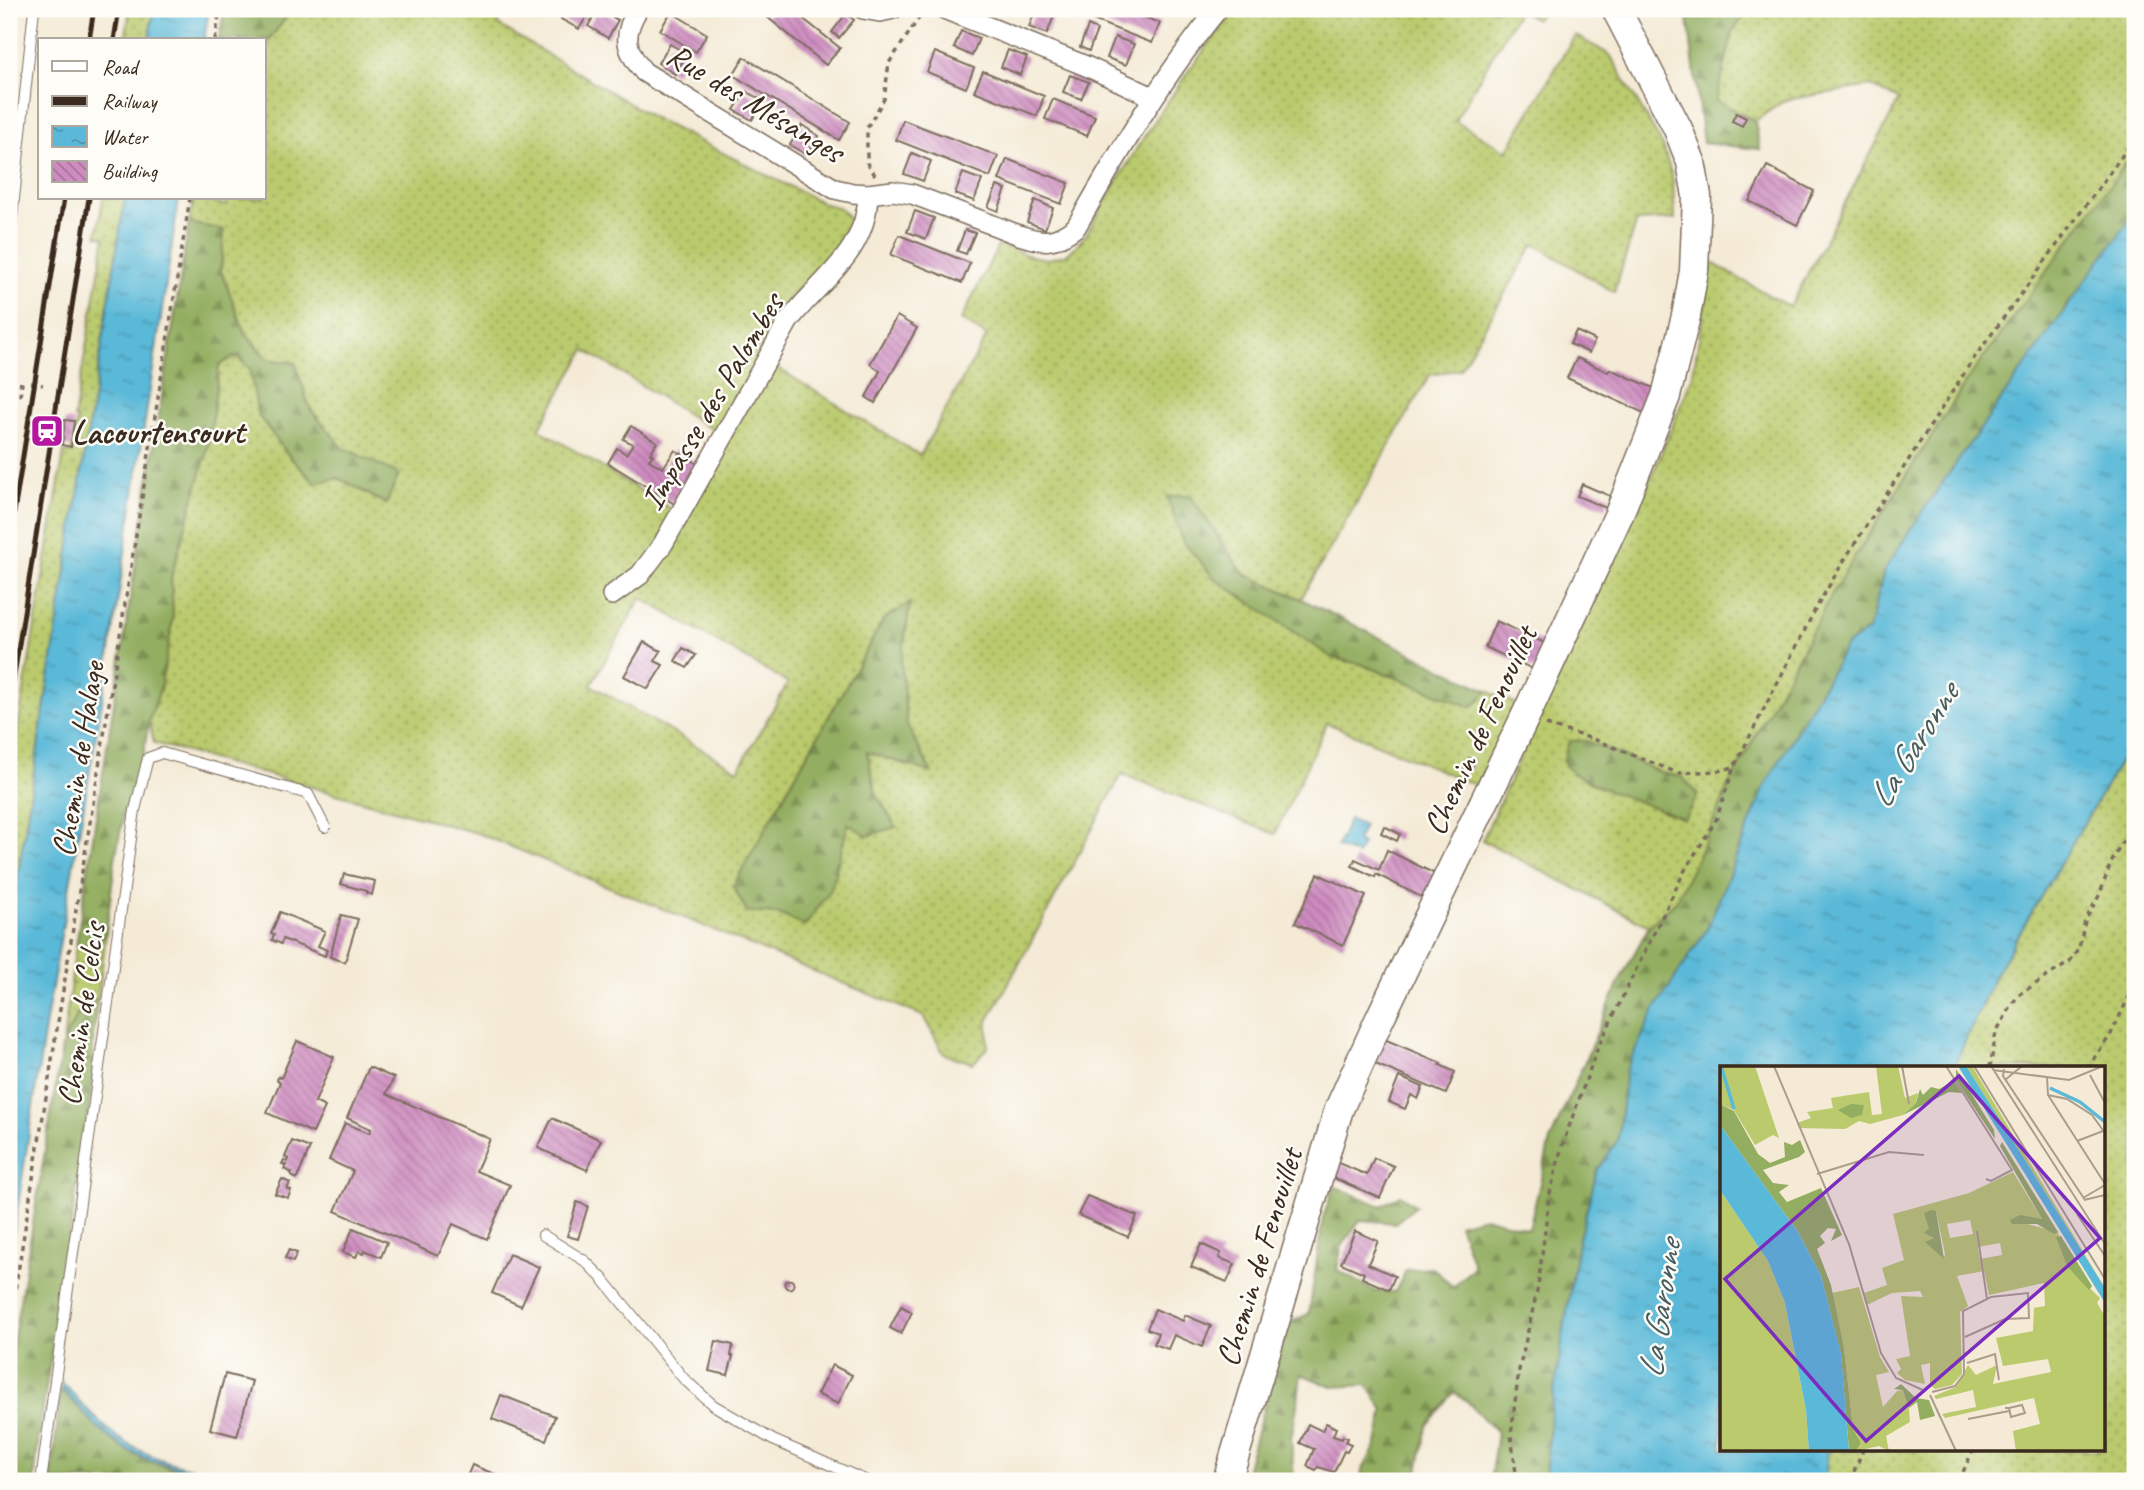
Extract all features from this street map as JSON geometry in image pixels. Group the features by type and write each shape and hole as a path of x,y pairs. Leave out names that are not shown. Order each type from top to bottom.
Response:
{"street":[{"name":"Rue des Mésanges","path":"638,9 633,16 627,39 632,58 644,72 835,189 912,194 1028,238 1050,242 1064,237 1076,227 1153,97 1196,36 1219,9"},
{"path":"863,9 880,12 893,9"},
{"path":"944,9 1086,66 1153,97"},
{"name":"Chemin de Fenouillet","path":"1227,1481 1339,1110 1619,514 1666,396 1694,271 1697,196 1691,162 1678,129 1616,9"},
{"name":"Impasse des Palombes","path":"612,595 640,575 663,544 788,322 837,269 861,232 873,193"}],"lane":[{"path":"10,227 34,9"},
{"name":"Chemin de Celcis","path":"41,1481 135,810 148,758 162,752 308,794 325,827"},
{"path":"544,1235 585,1261 603,1279 684,1379 713,1405 774,1440 867,1481"}],"path":[{"path":"215,38 220,9"},
{"path":"873,193 874,174 867,163 867,128 884,99 889,63 925,9"},
{"path":"1517,1481 1511,1435 1519,1370 1538,1287 1549,1197 1562,1146 1598,1047 1685,870 1716,820 1734,767 1816,608 1861,532 1972,361 2135,138"},
{"name":"Chemin de Halage","path":"9,1328 190,200"},
{"path":"9,382 22,384 20,394 23,395"},
{"path":"30,383 43,385"},
{"path":"39,426 58,429"},
{"path":"1526,715 1540,723 1593,739 1678,773 1734,767"},
{"path":"1990,1066 1996,1032 2018,995 2070,962 2079,948 2085,921 2100,894 2110,864 2135,814"},
{"path":"2088,1066 2110,1036 2135,984"},
{"path":"1850,1481 1862,1452"},
{"path":"1959,1481 1972,1452"}],"green space":[{"path":"130,9 154,9 149,38 125,38"},
{"path":"224,9 293,9 266,43 266,38 219,38"},
{"path":"293,9 505,9 497,24 657,120 823,203 841,209 851,220 827,262 792,295 756,355 920,455 987,336 961,320 999,244 1030,256 1048,259 1068,254 1085,236 1140,143 1189,70 1236,9 1546,9 1536,19 1519,10 1455,121 1507,151 1575,35 1610,55 1663,146 1673,181 1675,219 1637,221 1614,292 1534,244 1460,369 1430,375 1301,599 1243,573 1190,495 1183,542 1333,658 1361,664 1472,707 1488,691 1519,706 1482,788 1327,723 1275,834 1122,774 988,1021 988,1048 973,1063 944,1054 923,1016 480,834 154,743 149,721 160,689 173,616 171,577 209,444 219,365 236,356 251,369 258,415 290,457 315,483 339,478 386,504 366,459 343,448 310,409 295,364 267,359 245,332 221,271 224,231 189,223 194,200 227,205 228,200 266,200 266,43","holes":["585,350 721,435 676,512 539,429","641,598 788,683 738,770 591,685","910,604 901,663 907,725 931,771 867,751 876,794 896,827 848,823 831,889 805,926 779,914 747,912 733,886 884,619"]},
{"path":"1687,9 1750,9 1733,31 1716,101 1755,121 1760,149 1703,143"},
{"path":"1750,9 2135,9 2135,151 1968,379 1877,521 1836,587 1731,781 1676,901 1649,926 1482,840 1654,471 1692,378 1706,298 1707,260 1790,307 1899,100 1871,86 1785,100 1755,121 1716,101 1733,31"},
{"path":"2135,151 2135,214 1926,506 1884,571 1869,630 1846,646 1766,784 1707,929 1655,1009 1626,1070 1618,1141 1597,1171 1578,1243 1552,1404 1545,1481 1490,1481 1497,1433 1467,1401 1454,1392 1427,1426 1416,1481 1361,1481 1362,1471 1377,1444 1384,1410 1367,1385 1332,1387 1301,1374 1291,1439 1294,1481 1243,1481 1288,1323 1309,1314 1323,1218 1334,1186 1381,1206 1400,1195 1416,1206 1395,1223 1360,1220 1341,1248 1337,1270 1375,1291 1395,1292 1406,1270 1433,1268 1453,1287 1474,1267 1459,1224 1484,1217 1529,1229 1550,1141 1621,978 1649,926 1676,901 1731,781 1836,587 1968,379"},
{"path":"103,200 125,200 9,931 9,781 64,452 71,453 77,419 74,418 105,237 97,235"},
{"path":"189,223 224,230 221,271 244,332 267,359 295,363 310,409 343,448 399,474 386,504 339,478 315,483 290,457 258,415 250,369 236,356 219,365 209,444 171,577 173,616 160,689 149,721 140,776 125,808 115,859 106,935 91,945 76,945"},
{"path":"1190,495 1243,573 1488,691 1472,707 1361,664 1333,658 1215,579 1183,542 1167,497"},
{"path":"910,603 901,663 907,725 931,772 867,752 876,794 896,827 868,836 848,824 831,889 805,926 779,914 747,912 733,886 884,619"},
{"path":"2135,736 2135,1481 1825,1481 1828,1452 2106,1452 2106,1066 1954,1066 1995,975"},
{"path":"1569,741 1588,741 1662,773 1682,777 1698,795 1684,819 1600,787 1572,773 1563,761"},
{"path":"106,935 98,997 78,1013 63,1042 76,945 91,945"},
{"path":"98,997 93,1036 93,1080 34,1481 9,1481 9,1367 63,1042 78,1013"},
{"path":"61,1388 101,1430 128,1451 161,1465 221,1481 51,1481"}],"water":[{"path":"154,9 209,9 204,38 149,38"},
{"path":"125,200 179,200 105,684 46,1021 9,1264 9,931"},
{"name":"La Garonne","path":"2135,214 2135,736 1995,975 1954,1066 1720,1066 1720,1452 1828,1452 1825,1481 1545,1481 1552,1404 1578,1243 1597,1171 1618,1140 1626,1070 1655,1009 1707,929 1766,784 1846,646 1869,630 1884,571 1926,506"},
{"path":"1349,819 1364,826 1357,841 1362,844 1357,855 1337,847"},
{"path":"61,1381 122,1441 172,1463 242,1481 221,1481 144,1458 127,1450 98,1428 61,1388"}],"building":[{"path":"566,9 591,9 579,29 561,19"},
{"path":"598,9 618,20 608,38 588,26"},
{"path":"772,9 791,9 840,48 826,65 766,16"},
{"path":"1036,9 1055,13 1047,34 1029,27"},
{"path":"1088,9 1122,9 1160,23 1152,43 1085,17"},
{"path":"671,12 707,34 696,52 660,30"},
{"path":"846,14 854,20 839,38 832,32"},
{"path":"1088,26 1097,30 1089,51 1080,47"},
{"path":"961,31 979,38 972,56 954,48"},
{"path":"1115,37 1134,44 1126,65 1107,58"},
{"path":"670,44 687,54 675,74 658,63"},
{"path":"1008,50 1027,57 1020,75 1001,67"},
{"path":"935,52 974,68 966,88 927,72"},
{"path":"744,57 850,122 839,140 733,75"},
{"path":"983,71 1044,96 1037,116 974,91"},
{"path":"1070,75 1089,82 1081,99 1063,92"},
{"path":"746,91 763,101 752,120 734,110"},
{"path":"1053,99 1095,116 1087,136 1045,119"},
{"path":"1736,113 1746,118 1742,126 1732,121"},
{"path":"903,120 998,156 990,177 896,140"},
{"path":"802,125 819,136 807,155 790,145"},
{"path":"912,153 931,161 923,181 904,174"},
{"path":"1007,159 1069,183 1061,204 999,180"},
{"path":"1767,166 1814,191 1797,225 1749,201"},
{"path":"963,173 982,180 974,201 955,194"},
{"path":"997,186 1006,189 998,211 988,207"},
{"path":"1035,200 1053,208 1045,229 1027,222"},
{"path":"915,211 934,218 926,239 907,232"},
{"path":"965,230 975,233 966,254 957,251"},
{"path":"899,235 970,263 962,283 891,255"},
{"path":"897,316 917,328 875,403 866,397 880,371 870,364"},
{"path":"1576,331 1595,340 1589,353 1570,344"},
{"path":"1577,358 1656,389 1646,414 1567,378"},
{"path":"65,420 74,421 71,447 62,445"},
{"path":"631,426 657,442 649,460 663,468 675,450 701,466 678,506 608,463 617,448 626,454 633,444 623,439"},
{"path":"1582,484 1610,496 1606,508 1577,496"},
{"path":"1496,621 1547,644 1535,670 1485,647"},
{"path":"644,642 661,651 655,661 663,665 648,689 624,676"},
{"path":"683,648 696,655 687,668 675,661"},
{"path":"1469,758 1474,761 1470,771 1464,769"},
{"path":"1384,826 1400,834 1397,841 1381,833"},
{"path":"1387,850 1437,875 1425,899 1376,874 1375,877 1352,866 1355,859 1379,870"},
{"path":"344,874 375,881 372,895 341,884"},
{"path":"1318,874 1366,896 1343,945 1295,923"},
{"path":"280,912 325,931 318,946 327,950 325,956 283,939 281,944 272,940 274,935 271,934"},
{"path":"341,915 358,919 345,962 330,957"},
{"path":"1384,1039 1441,1063 1440,1065 1455,1072 1446,1094 1373,1063"},
{"path":"297,1041 334,1057 315,1102 325,1107 313,1133 267,1113 280,1082 278,1077 281,1078"},
{"path":"369,1067 394,1078 386,1094 490,1139 476,1171 510,1185 487,1239 453,1224 438,1256 335,1211 353,1171 329,1160 345,1123 369,1133 371,1129 347,1118"},
{"path":"1399,1077 1423,1087 1418,1099 1411,1095 1405,1109 1389,1102"},
{"path":"552,1118 601,1140 587,1170 538,1148"},
{"path":"292,1141 310,1148 297,1179 284,1169 286,1165 282,1164 284,1160 287,1162 285,1157"},
{"path":"1374,1158 1394,1166 1380,1198 1331,1177 1336,1162 1367,1175"},
{"path":"282,1179 290,1183 287,1189 291,1190 288,1198 275,1194"},
{"path":"1087,1196 1137,1216 1128,1237 1078,1215"},
{"path":"577,1202 588,1206 578,1239 567,1236"},
{"path":"353,1228 387,1242 381,1257 365,1250 364,1253 359,1251 356,1257 343,1252"},
{"path":"1355,1231 1378,1241 1368,1264 1395,1276 1389,1290 1362,1278 1364,1273 1341,1263"},
{"path":"1201,1244 1221,1253 1219,1258 1235,1264 1227,1282 1191,1267"},
{"path":"289,1250 297,1253 293,1262 285,1258"},
{"path":"509,1254 539,1267 521,1306 492,1293"},
{"path":"789,1280 793,1284 789,1288 785,1284"},
{"path":"901,1306 912,1312 901,1334 890,1328"},
{"path":"1155,1309 1183,1321 1185,1315 1211,1326 1202,1347 1174,1335 1168,1349 1154,1344 1158,1333 1147,1329"},
{"path":"716,1341 733,1345 728,1375 709,1371"},
{"path":"832,1365 852,1375 838,1404 817,1394"},
{"path":"225,1374 252,1381 237,1436 210,1429"},
{"path":"501,1395 555,1416 546,1440 492,1419"},
{"path":"1326,1423 1336,1428 1333,1436 1348,1438 1346,1442 1351,1444 1347,1452 1344,1451 1334,1472 1307,1466 1314,1449 1300,1443 1308,1424 1322,1431"},
{"path":"472,1465 512,1481 465,1481"}],"railway":[{"path":"89,38 94,9"},
{"path":"114,38 119,9"},
{"path":"9,544 64,200"},
{"path":"9,708 89,200"}],"place":[{"name":"Lacourtensourt","path":"47,431"}]}
